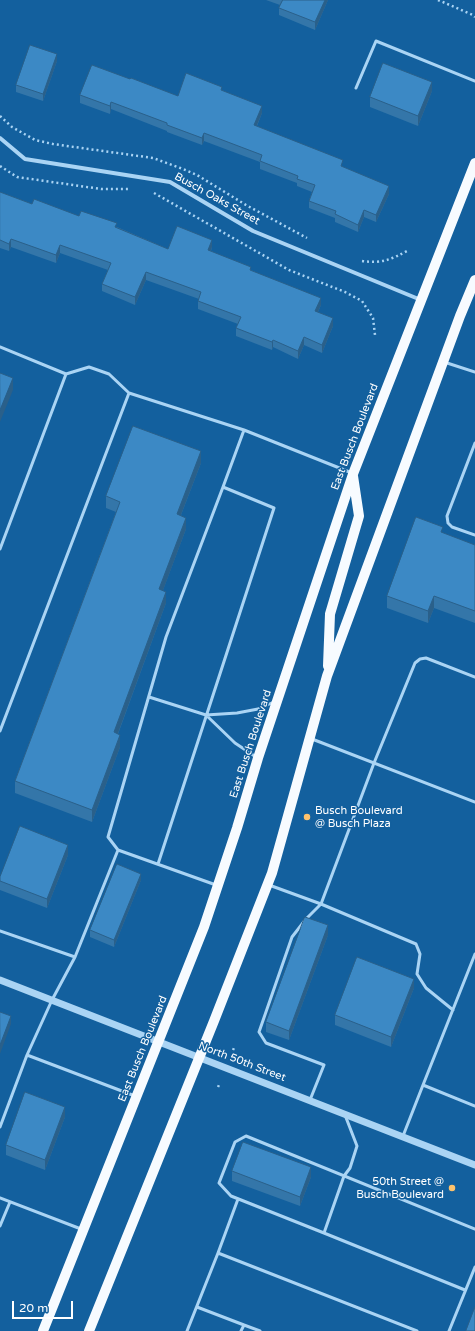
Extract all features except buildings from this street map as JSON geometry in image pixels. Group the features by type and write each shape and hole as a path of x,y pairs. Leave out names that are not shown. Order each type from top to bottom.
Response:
{"main road":[{"name":"East Busch Boulevard","path":"43,1331 204,928 258,758 353,474 475,163"},
{"path":"91,1329 272,873 327,676 475,280"},
{"path":"327,676 330,614 359,516 353,474"}],"street":[{"name":"Busch Oaks Street","path":"0,138 25,159 170,182 253,231 421,300"},
{"name":"North 50th Street","path":"0,980 475,1165"}],"lane":[{"path":"356,88 376,40 475,81"},
{"path":"0,347 66,374 89,367 109,374 129,393 244,430 353,474"},
{"path":"444,362 475,372"},
{"path":"0,550 66,374"},
{"path":"0,731 129,393"},
{"path":"218,885 118,850 108,836 166,637 244,430"},
{"path":"475,443 473,453 448,516 448,522 452,527 475,535"},
{"path":"158,864 274,508 223,487"},
{"path":"310,1100 324,1065 266,1043 259,1032 292,936 321,904 374,763 415,663 420,659 426,658 475,677"},
{"path":"149,697 206,715 237,713 258,709 277,701"},
{"path":"206,715 235,743 258,758"},
{"path":"310,738 475,802"},
{"path":"0,1127 27,1055 52,1000 75,957 118,850"},
{"path":"267,884 321,904 416,944 420,954 417,974 426,988 453,1010"},
{"path":"0,931 75,957"},
{"path":"402,1136 475,954"},
{"path":"27,1055 136,1097"},
{"path":"423,1085 475,1106"},
{"path":"324,1233 344,1176 350,1168 357,1146 344,1113"},
{"path":"465,1290 231,1196 219,1183 234,1142 246,1136 475,1229"},
{"path":"0,1198 83,1230"},
{"path":"187,1331 238,1199"},
{"path":"0,1226 10,1202"},
{"path":"218,1252 417,1331"},
{"path":"449,1331 475,1267"},
{"path":"196,1307 260,1331"},
{"path":"241,1331 244,1324"}],"path":[{"path":"438,0 474,15 475,17"},
{"path":"0,166 17,177 101,189 132,189"},
{"path":"148,190 289,270 345,292 362,301 373,318 375,335"}],"place":[{"name":"Busch Boulevard @ Busch Plaza","path":"307,817"},
{"name":"50th Street @ Busch Boulevard","path":"452,1188"}]}
